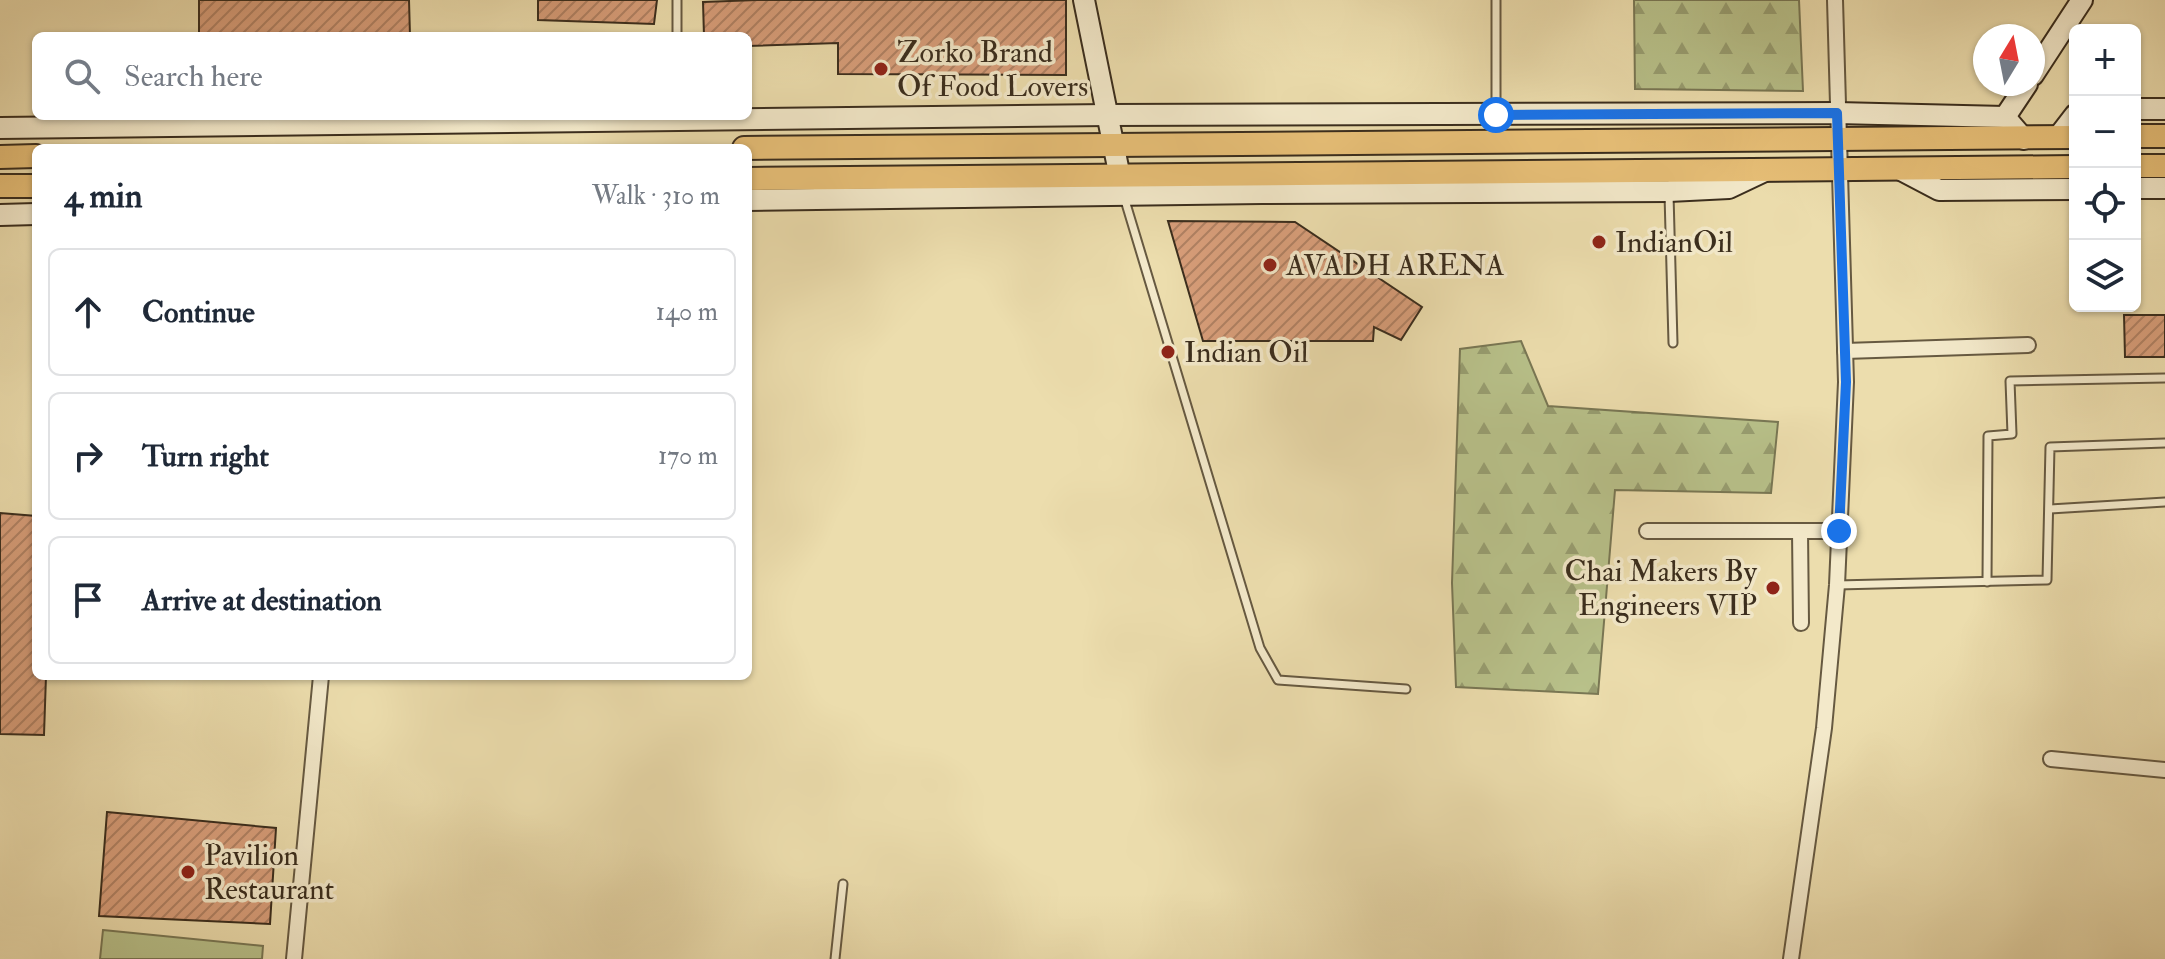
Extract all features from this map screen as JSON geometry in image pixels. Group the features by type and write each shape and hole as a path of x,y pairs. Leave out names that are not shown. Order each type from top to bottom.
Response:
{"main road":[{"path":"2141,136 2165,136"},
{"path":"752,148 2067,137"},
{"path":"0,157 32,156"},
{"path":"2141,166 2165,166"},
{"path":"752,179 1122,185 1767,170 2069,167"},
{"path":"0,186 32,186"}],"street":[{"path":"1084,0 1122,185"},
{"path":"1791,959 1819,769 1837,585 1846,382 1835,0"},
{"path":"2045,57 2082,0"},
{"path":"2005,117 2019,96"},
{"path":"2141,109 2165,109"},
{"path":"752,117 1837,113 2005,117 2024,139"},
{"path":"0,128 542,120"},
{"path":"1899,169 1939,190 2069,189"},
{"path":"752,200 1122,185 1669,191 1729,188 1767,170"},
{"path":"2141,188 2165,188"},
{"path":"0,215 32,214"},
{"path":"1845,351 2028,345"},
{"path":"1647,531 1839,531"},
{"path":"1800,531 1801,623"},
{"path":"294,959 321,680"},
{"path":"2051,759 2165,770"}],"lane":[{"path":"677,0 677,32"},
{"path":"1496,0 1496,115"},
{"path":"1122,185 1260,648 1278,680 1406,689"},
{"path":"1669,191 1673,343"},
{"path":"1987,582 1988,436 2012,434 2010,381 2165,378"},
{"path":"1837,585 2047,580 2050,447 2165,443"},
{"path":"2050,509 2165,502"},
{"path":"835,959 843,884"}],"green space":[{"path":"1634,0 1799,0 1803,91 1635,89"},
{"path":"1521,341 1548,406 1778,422 1771,493 1615,490 1598,694 1456,687 1452,583 1460,349"},
{"path":"103,930 263,946 262,959 100,959"}],"building":[{"path":"199,0 409,0 410,32 199,32"},
{"path":"538,0 657,0 654,24 538,20"},
{"path":"1066,0 1066,75 838,74 838,43 752,46 752,32 704,32 703,2"},
{"name":"AVADH ARENA","path":"1168,221 1295,222 1422,307 1401,340 1374,327 1373,341 1203,341"},
{"path":"2124,315 2165,315 2165,357 2125,357"},
{"path":"0,513 32,516 32,680 46,680 44,735 0,734"},
{"name":"Pavilion Restaurant","path":"107,812 276,828 270,924 99,916"}],"place":[{"name":"Zorko Brand Of Food Lovers","path":"881,69"},
{"name":"IndianOil","path":"1599,242"},
{"name":"AVADH ARENA","path":"1270,265"},
{"name":"Indian Oil","path":"1168,352"},
{"name":"Chai Makers By Engineers VIP","path":"1773,588"},
{"name":"Pavilion Restaurant","path":"188,872"}],"route":[{"path":"1496,115 1837,113 1846,382 1839,531"}]}
